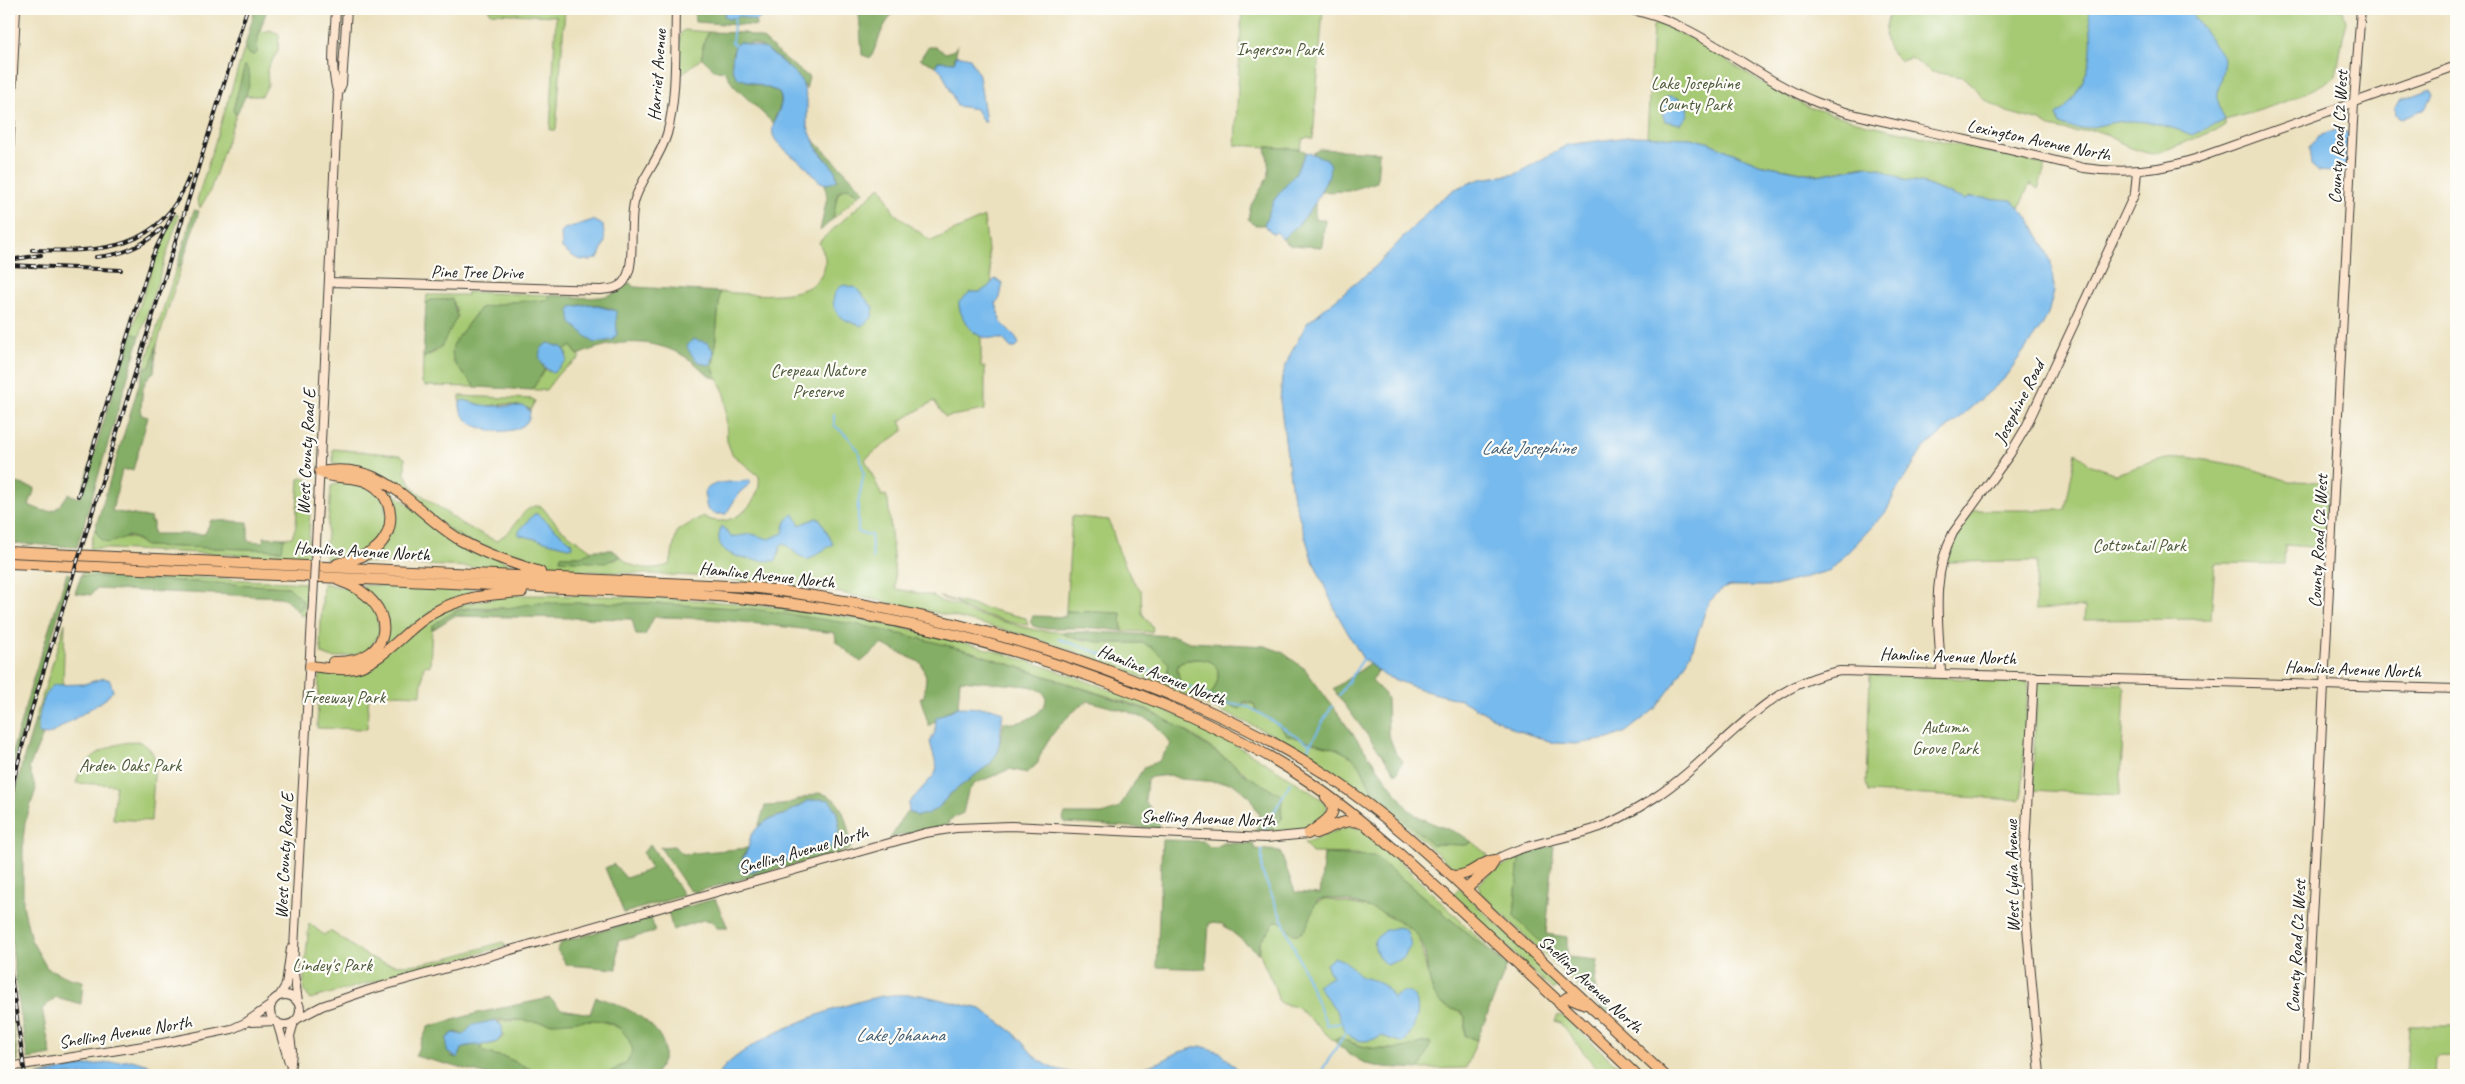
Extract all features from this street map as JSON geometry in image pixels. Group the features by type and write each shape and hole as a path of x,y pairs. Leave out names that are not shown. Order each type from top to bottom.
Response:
{"highway":[{"path":"320,472 332,470 358,472 381,479 462,541 502,560 552,576"},
{"path":"320,472 331,478 356,479 370,483 384,497 391,516 387,533 373,551 330,566"},
{"name":"Hamline Avenue North","path":"9,552 723,585 839,599 909,612 971,627 1069,656 1209,710 1292,753 1369,805 1452,876"},
{"name":"Hamline Avenue North","path":"9,564 698,595 766,600 856,613 946,632 1041,659 1162,704 1232,736 1296,774 1365,824"},
{"path":"310,663 346,662 361,659 378,646 383,633 382,615 370,596 350,584 325,577"},
{"path":"310,663 349,669 364,665 423,619 461,601 496,594 565,589"},
{"path":"1296,774 1328,799 1333,807 1332,815 1328,821 1308,834"},
{"path":"1308,834 1318,833 1354,820 1365,824"},
{"name":"Snelling Avenue North","path":"1365,824 1390,844 1636,1075"},
{"path":"1452,876 1468,874 1487,861 1495,860"},
{"path":"1466,889 1490,868 1495,860"},
{"name":"Snelling Avenue North","path":"1452,876 1664,1075"},
{"path":"1559,1002 1568,997 1595,1010"}],"street":[{"path":"9,155 16,9"},
{"name":"West County Road E","path":"298,1002 293,967 330,282 338,94 334,70 336,9"},
{"name":"West County Road E","path":"338,94 342,84 347,9"},
{"name":"Harriet Avenue","path":"622,284 629,272 630,225 635,200 662,146 669,124 676,9"},
{"name":"Lexington Avenue North","path":"1627,9 1651,11 1696,34 1778,85 1833,108 2084,168 2116,172 2137,171 2195,160 2456,66"},
{"name":"County Road C2 West","path":"2304,1075 2354,102 2361,9"},
{"name":"Josephine Road","path":"1941,672 1937,593 1938,575 1947,545 1953,533 2010,454 2026,428 2135,193 2137,171"},
{"name":"Pine Tree Drive","path":"330,282 600,290 614,289 622,284"},
{"name":"Hamline Avenue North","path":"1495,860 1520,848 1600,827 1635,810 1682,779 1762,707 1797,683 1840,670 2456,689"},
{"name":"West Lydia Avenue","path":"2034,676 2024,866 2026,916 2040,1075"},
{"name":"Snelling Avenue North","path":"298,1002 312,1007 322,1006 465,962 925,833 956,828 1011,826 1266,838 1308,834"},
{"name":"West County Road E","path":"280,995 286,985 288,962 295,932"},
{"path":"290,1066 282,1035 270,1012 271,1005 280,995 290,995 298,1002 301,1010 290,1036 292,1051 290,1075"},
{"name":"Snelling Avenue North","path":"9,1067 202,1036 232,1029 245,1023 271,1005"},
{"name":"Snelling Avenue North","path":"296,1021 322,1006"},
{"name":"Snelling Avenue North","path":"245,1023 260,1020 276,1021"},
{"path":"276,1021 284,1025 296,1021"}],"green space":[{"path":"255,9 267,9 258,37 257,53 254,55 247,53 245,46"},
{"path":"488,9 565,9 556,130 550,130 556,16 491,13"},
{"path":"694,9 726,9 724,16 740,16 756,21 756,26 695,22"},
{"path":"856,9 895,9 883,28 871,58 862,55 859,13"},
{"name":"Ingerson Park","path":"1242,9 1323,9 1313,139 1308,137 1303,139 1300,149 1235,145"},
{"path":"1891,9 2343,9 2346,22 2336,76 2296,97 2225,120 2225,125 2219,129 2153,154 2131,148 2094,130 2074,132 2050,127 2040,121 2007,112 1982,98 1976,89 1963,77 1932,72 1911,58 1901,61 1887,44 1885,31"},
{"name":"Lake Josephine County Park","path":"1658,23 1697,41 1749,75 1805,106 1867,124 2046,165 2038,189 2030,183 2019,208 2009,201 1970,197 1965,200 1925,184 1903,180 1881,169 1864,166 1818,175 1759,164 1707,142 1691,138 1665,139 1647,136 1653,26"},
{"path":"261,29 264,32 270,30 279,34 278,51 267,69 268,85 262,96 245,96 250,76 245,66 233,110 236,115 210,191 200,208 197,200 245,46 246,48 257,40"},
{"path":"684,30 708,32 703,44 702,58 678,77 680,34"},
{"path":"708,32 745,33 763,39 786,60 809,77 806,89 797,76 781,60 756,44 749,43 734,50 732,54 748,82 777,91 780,95 780,107 773,123 733,85 725,71 715,70 702,58 703,44"},
{"path":"958,44 954,62 938,61 936,66 920,59 928,47 935,47 946,53 954,50"},
{"path":"245,65 250,77 248,90 236,115 233,110"},
{"path":"812,138 864,191 860,194 847,188 838,192 833,219 820,231 827,198 825,184 837,180 833,168"},
{"path":"1266,147 1300,149 1306,152 1295,174 1274,200 1264,225 1254,225 1248,219 1251,205 1268,177"},
{"path":"1320,149 1379,152 1377,182 1349,191 1320,192 1321,187 1326,182 1317,156 1313,153"},
{"name":"Crepeau Nature Preserve","path":"881,186 894,213 931,241 984,217 992,283 984,290 971,295 959,307 969,327 981,337 981,367 985,367 985,410 945,417 934,401 900,421 904,430 865,459 882,496 886,495 888,500 896,589 934,596 940,601 959,606 967,612 1035,630 1059,632 1071,637 1103,643 1143,643 1153,648 1169,664 1168,674 1179,683 1177,668 1180,662 1199,659 1208,660 1216,664 1218,678 1209,698 1254,704 1257,712 1279,726 1287,735 1337,749 1352,757 1361,767 1373,793 1432,844 1466,845 1472,842 1488,855 1482,861 1458,872 1396,817 1353,785 1276,736 1168,687 1073,651 1020,634 947,615 831,591 692,576 563,570 530,565 459,537 387,480 333,464 333,449 400,455 405,458 405,474 415,490 462,524 492,539 497,541 506,534 530,508 541,506 561,529 592,551 581,556 561,556 560,560 616,560 621,556 625,561 637,567 658,568 670,564 677,531 703,516 723,521 733,518 750,505 759,486 759,476 732,454 727,441 725,394 713,369 720,292 783,294 799,291 812,285 821,275 825,261 819,242"},
{"path":"847,188 860,194 833,219 834,205 837,197 842,190"},
{"path":"1315,203 1315,220 1325,220 1322,247 1290,245 1282,239 1300,223"},
{"path":"194,210 199,211 181,267 177,266"},
{"path":"176,214 179,216 140,336 131,333 157,252"},
{"path":"177,266 181,267 150,367 144,368"},
{"path":"629,282 634,287 720,292 713,369 717,378 707,374 679,353 651,344 636,343 607,345 578,355 571,346 565,350 560,347 542,365 545,369 532,390 476,387 461,372 454,361 452,355 455,341 480,308 511,302 548,300 550,295 592,298 613,294","holes":["590,304 613,309 617,334 610,340 597,342 586,337 574,306"]},
{"path":"467,292 550,295 549,300 512,302 480,308 455,341 453,362 476,387 425,386 422,383 423,358 437,351 457,317 456,307 431,300 426,304 427,295 467,295"},
{"path":"452,299 457,317 441,347 423,358 426,304 431,300"},
{"path":"131,333 140,336 77,547 9,543 9,481 35,488 29,505 42,510 51,511 55,509 68,494 80,498"},
{"path":"157,344 154,372 146,380 142,397 141,415 148,417 133,470 122,470 112,511 151,518 153,534 205,534 211,520 248,522 248,541 263,542 264,537 284,538 282,550 145,546 137,539 128,536 109,543 102,540 99,536 95,529 144,368 150,367"},
{"path":"571,346 580,358 559,373 546,390 532,390 545,369 549,372 567,355 565,350"},
{"path":"460,396 533,399 535,401 530,411 529,408 507,404 485,406 467,401 460,403"},
{"name":"Cottontail Park","path":"2076,452 2089,464 2116,474 2158,460 2187,457 2243,466 2289,481 2328,482 2325,548 2285,545 2284,564 2215,563 2211,619 2084,620 2085,607 2035,610 2037,561 1944,562 1948,548 1973,510 2065,510"},
{"path":"306,478 311,487 308,558 90,548 95,529 102,541 130,538 145,546 281,550 284,538 292,537 296,526 299,479"},
{"path":"341,482 363,483 383,499 388,523 375,547 341,560 325,559 331,486"},
{"path":"382,483 415,510 514,567 513,569 357,562 391,533"},
{"path":"1072,516 1109,520 1118,549 1131,578 1141,590 1142,613 1153,628 1152,632 1122,631 1121,613 1066,611"},
{"path":"593,550 612,550 621,556 605,563 560,560 561,556 581,556"},
{"path":"82,572 307,583 306,615 301,616 298,612 303,607 302,600 289,587 81,576"},
{"path":"67,573 71,574 15,758 9,798 9,763 33,679"},
{"path":"81,576 289,587 302,600 303,607 298,612 285,599 280,597 96,589 91,595 75,593"},
{"path":"323,583 355,590 375,607 380,633 366,653 333,658 322,654 320,642"},
{"path":"361,585 497,590 462,599 370,660 386,626"},
{"name":"Freeway Park","path":"511,595 656,598 800,610 878,622 993,650 1153,706 1216,734 1321,799 1326,806 1327,816 1302,829 1274,834 1255,834 1256,830 1270,830 1282,819 1281,803 1236,766 1194,736 1147,709 969,651 914,637 754,609 646,603 583,603 458,609 432,626 430,666 426,665 423,669 421,695 369,693 367,729 317,728 321,674 353,672 422,623 454,606"},
{"path":"939,597 1026,618 1028,625 1009,622 967,610 955,602"},
{"path":"537,603 646,603 754,609 860,625 969,651 1147,710 1176,725 1236,766 1241,772 1283,796 1282,819 1270,830 1256,830 1259,814 1249,796 1232,783 1180,779 1170,775 1151,777 1147,780 1145,801 1158,818 1160,829 1065,823 1063,818 1065,814 1102,814 1119,808 1144,767 1159,761 1171,744 1153,722 1129,712 1088,701 1073,712 1057,728 1040,755 1038,763 1027,773 1010,769 974,784 968,792 963,813 949,820 948,825 890,838 905,814 909,811 917,816 938,808 950,794 990,764 1000,742 1004,722 1023,721 1040,710 1045,703 1045,697 1040,690 1028,686 960,680 958,707 946,712 929,726 920,697 924,697 926,677 921,663 882,644 861,662 836,642 835,633 722,620 677,617 654,617 645,635 636,635 632,619 454,616 432,630 432,626 443,618 461,610 506,608"},
{"path":"1066,611 1121,613 1122,631 1096,628 1040,628 1033,626 1030,621 1033,616 1065,617"},
{"path":"65,623 63,685 54,685 42,707 39,722 35,720"},
{"path":"1059,632 1174,636 1190,642 1265,646 1282,652 1305,669 1408,809 1424,820 1457,833 1472,842 1466,845 1432,844 1373,793 1361,767 1352,757 1337,749 1287,735 1279,726 1257,712 1254,704 1245,701 1240,709 1208,698 1218,678 1218,671 1215,665 1209,661 1191,659 1180,662 1177,668 1180,683 1166,677 1169,664 1153,648 1143,643 1103,643 1071,637"},
{"path":"1369,664 1378,671 1372,681 1384,693 1387,699 1388,733 1396,754 1403,761 1396,774 1333,689"},
{"name":"Autumn Grove Park","path":"1870,675 2028,681 2022,797 2019,800 1868,792 1866,782"},
{"path":"2041,681 2121,684 2125,689 2120,795 2032,790 2037,686"},
{"path":"35,720 39,722 38,731 43,735 29,768 36,789 25,823 23,840 23,905 31,940 47,968 69,978 83,981 81,1004 56,997 42,1009 51,1055 28,1059 13,959 9,892 12,824 16,790"},
{"name":"Arden Oaks Park","path":"138,741 150,749 155,761 151,821 113,819 116,785 76,783 85,764 92,757 118,744"},
{"path":"818,793 834,799 843,812 852,846 849,850 695,892 689,890 660,847 674,846 683,854 748,848 742,858 748,873 833,845 839,823 837,809 808,801 786,814 768,820 758,827 765,806 783,805"},
{"path":"1349,826 1362,829 1389,851 1507,966 1401,878 1358,854 1312,853 1304,843"},
{"path":"1162,840 1203,841 1210,847 1216,847 1224,843 1253,844 1255,849 1280,851 1295,892 1320,894 1324,854 1374,856 1507,966 1477,1040 1465,1036 1465,1017 1461,1011 1448,1008 1439,1001 1433,992 1422,945 1417,935 1410,928 1386,914 1355,903 1328,899 1318,900 1309,922 1299,934 1293,934 1281,922 1276,921 1259,943 1259,954 1222,924 1209,923 1206,969 1157,967"},
{"path":"650,844 683,894 682,896 624,913 605,868 614,864 626,878 651,869 643,853"},
{"path":"1554,846 1546,934 1567,937 1567,957 1598,960 1595,987 1599,997 1611,1010 1608,1014 1589,996 1571,973 1514,916 1519,857 1537,849"},
{"path":"1519,857 1514,916 1571,973 1588,996 1480,893 1479,884 1489,874"},
{"path":"1459,888 1559,984 1553,990 1451,896"},
{"path":"715,899 728,928 716,928 712,921 703,920 673,930 668,912"},
{"path":"1324,899 1373,908 1410,928 1418,936 1428,976 1465,1017 1465,1035 1477,1040 1466,1068 1420,1069 1430,1042 1399,1048 1381,1049 1356,1044 1339,1037 1333,1040 1297,1007 1282,1004 1278,1000 1262,959 1260,950 1261,940 1266,931 1276,921 1281,921 1293,934 1315,904"},
{"path":"651,917 655,932 618,941 617,969 567,965 557,950 562,942"},
{"name":"Lindey's Park","path":"309,923 324,935 330,931 370,957 390,964 406,965 439,960 503,942 506,946 310,999 303,989"},
{"path":"9,995 18,1061 9,1062"},
{"path":"596,997 623,1007 637,1015 650,1024 659,1035 664,1047 663,1061 654,1075 605,1075 626,1063 633,1051 627,1037 619,1028 598,1020 548,1023 496,1020 487,1022 463,1035 456,1032 447,1038 451,1056 458,1058 463,1047 480,1044 483,1052 507,1058 543,1075 488,1075 415,1056 428,1027 478,1013 550,998 561,1009 590,1014"},
{"path":"1558,1015 1565,1017 1627,1075 1602,1075 1560,1023 1555,1021"},
{"path":"591,1019 612,1025 622,1031 627,1036 633,1051 626,1063 605,1075 543,1075 507,1058 483,1052 480,1044 499,1041 503,1036 500,1023 496,1021"},
{"path":"2409,1026 2456,1026 2456,1057 2441,1056 2435,1059 2434,1075 2406,1075"},
{"path":"1339,1037 1364,1047 1381,1049 1431,1043 1420,1069 1369,1065 1357,1059 1333,1040"}],"water":[{"path":"726,9 763,9 761,18 756,21 740,16 728,19 724,16"},
{"path":"2088,9 2189,9 2224,58 2218,89 2218,102 2225,120 2192,135 2168,127 2142,122 2125,121 2084,128 2068,127 2060,124 2057,115 2076,94 2088,66 2091,38"},
{"path":"740,42 766,49 795,73 802,82 807,99 807,125 817,149 835,170 837,180 828,184 820,182 775,139 773,129 780,106 780,96 777,91 738,78 735,74 732,58 735,45"},
{"path":"957,55 970,58 979,75 986,122 983,122 976,109 957,106 942,72 936,66 938,61 954,62"},
{"path":"2431,89 2433,95 2425,109 2401,118 2396,115 2395,107 2399,101"},
{"path":"1666,97 1679,98 1686,104 1688,115 1681,124 1665,121 1662,112 1663,103"},
{"path":"2336,130 2343,130 2350,135 2350,153 2346,165 2336,171 2318,171 2311,165 2309,148 2319,136"},
{"name":"Lake Josephine","path":"1635,136 1691,138 1707,142 1759,164 1817,175 1868,166 1881,169 1903,180 1925,184 1965,200 1970,197 2012,200 2030,220 2045,248 2051,262 2054,291 2048,314 2042,326 2003,380 1923,449 1895,493 1886,512 1831,570 1775,586 1731,586 1722,589 1708,603 1691,654 1674,684 1655,709 1626,732 1608,739 1576,744 1555,743 1516,730 1461,700 1425,691 1385,676 1363,659 1337,614 1311,556 1292,493 1280,401 1282,377 1289,357 1307,323 1375,267 1436,203 1455,189 1480,179 1516,174 1567,145"},
{"path":"1306,152 1327,159 1330,166 1329,175 1315,203 1300,223 1282,239 1276,232 1273,234 1264,225 1274,200 1295,174"},
{"path":"593,220 603,225 605,242 598,258 583,260 570,255 562,248 561,234 564,229"},
{"path":"995,279 1003,283 1000,298 996,303 1001,322 1015,336 1019,344 1015,348 1011,348 1003,339 978,335 963,318 959,307 959,302 970,292 980,292"},
{"path":"844,285 856,288 874,308 872,318 861,326 842,318 835,310 834,296 836,291"},
{"path":"590,304 616,311 617,334 613,340 594,343 571,323 569,310 571,307"},
{"path":"693,339 708,343 714,352 711,365 699,362 690,353 687,346"},
{"path":"548,343 565,350 567,360 553,373 545,367 540,359 543,346"},
{"path":"464,400 485,406 524,406 530,411 529,419 522,426 512,430 488,430 467,420 461,412 460,402"},
{"path":"750,480 751,483 739,493 726,514 714,514 707,509 704,493 708,488 718,483"},
{"path":"534,514 537,514 571,542 573,548 519,535 519,531"},
{"path":"794,514 800,525 816,518 820,519 833,544 808,560 798,555 784,543 781,545 776,561 746,559 727,552 721,545 719,537 722,526 731,537 752,534 769,539 783,533 786,522"},
{"path":"104,678 110,680 113,691 104,700 52,733 47,735 39,734 41,707 50,688 54,685 84,684"},
{"path":"958,707 991,708 1003,712 998,752 990,764 950,794 938,808 927,814 917,816 909,811 908,804 935,774 937,768 930,742 935,732 936,718"},
{"path":"829,800 836,812 839,825 836,838 827,850 744,873 739,867 748,848 751,835 758,827 768,820 786,814 808,801"},
{"path":"1398,927 1406,929 1411,944 1404,958 1387,965 1377,954 1375,939 1386,930"},
{"path":"1334,957 1345,961 1361,977 1377,981 1386,987 1393,998 1403,992 1410,992 1417,1003 1418,1010 1411,1031 1403,1043 1382,1036 1362,1041 1349,1035 1337,1011 1317,985 1332,977 1326,964"},
{"name":"Lake Johanna","path":"921,995 981,1009 1014,1033 1036,1058 1052,1068 1083,1075 718,1075 730,1062 747,1049 793,1025 843,1006 865,1000 883,996"},
{"path":"496,1021 502,1026 500,1039 490,1044 463,1047 458,1058 447,1052 447,1038 453,1033 463,1035 473,1025"},
{"path":"1201,1046 1220,1052 1244,1075 1092,1075 1132,1071 1160,1062 1179,1052"},
{"path":"132,1060 155,1067 160,1075 38,1075 82,1066"}],"waterway":[{"path":"735,16 732,43 735,45"},
{"path":"834,415 834,425 848,437 858,450 864,473 858,503 858,532 871,535 873,559"},
{"path":"1059,639 1170,678 1224,703 1249,707 1310,744"},
{"path":"1339,695 1364,658"},
{"path":"1308,748 1332,706"},
{"path":"1264,830 1290,783"},
{"path":"1262,850 1262,872 1327,1025 1341,1023"},
{"path":"1319,1075 1346,1032"}],"railway":[{"path":"9,818 14,779 31,712 247,9"},
{"path":"32,250 58,251 105,247 126,242 146,233 163,219 178,200 190,175"},
{"path":"78,496 152,257 173,213"},
{"path":"96,257 131,249 146,241 161,229"},
{"path":"9,260 41,255"},
{"path":"9,265 121,270"},
{"path":"9,961 25,1075"}]}
